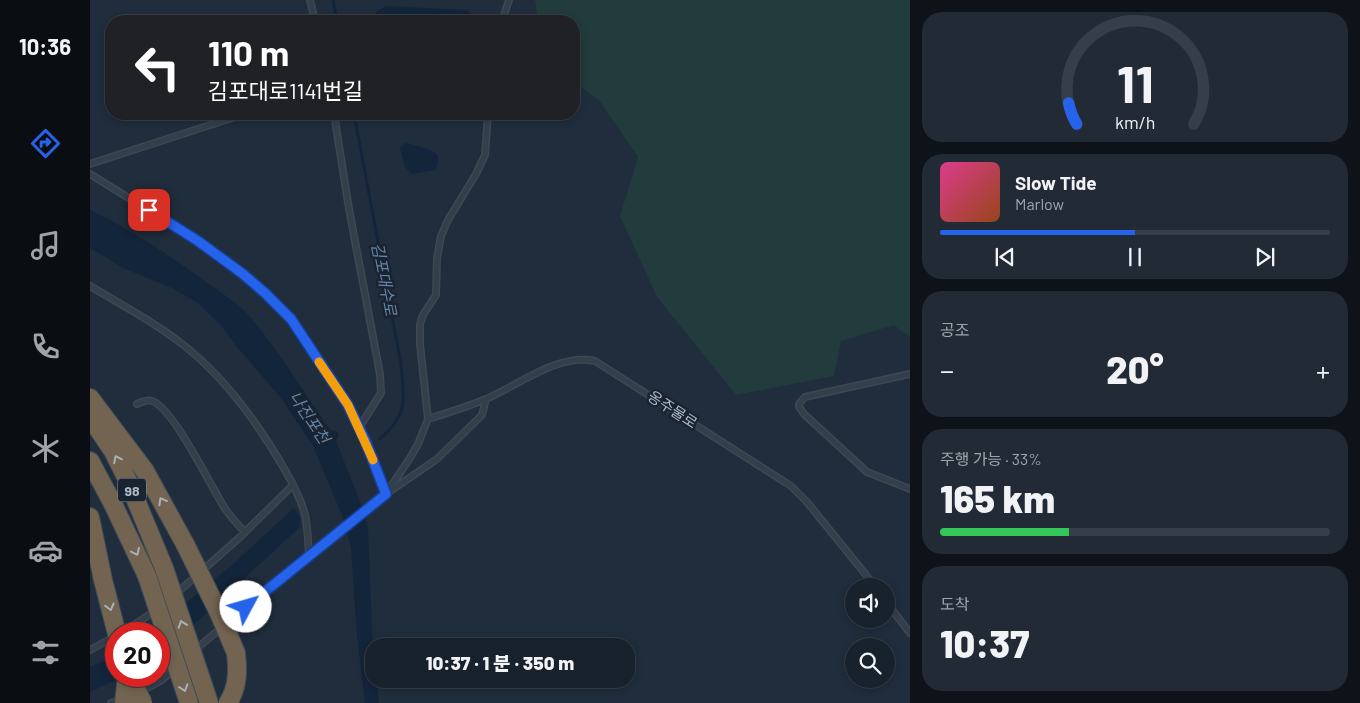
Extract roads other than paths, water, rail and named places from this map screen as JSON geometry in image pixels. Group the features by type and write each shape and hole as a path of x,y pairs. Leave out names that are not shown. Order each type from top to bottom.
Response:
{"highway":[{"path":"90,398 145,471 185,544 219,613 236,653 238,669 236,686 228,703"},
{"name":"98","path":"90,417 113,451 128,481 156,572 189,703"},
{"name":"98","path":"90,462 113,504 156,572 209,703"},
{"path":"90,517 103,580 115,622"},
{"path":"124,703 126,687"},
{"path":"134,687 143,703"}],"lane":[{"path":"310,0 314,15"},
{"path":"504,15 509,0"},
{"path":"90,164 226,120"},
{"path":"335,120 349,209 380,374 381,393 359,428"},
{"path":"386,494 410,458 428,419 420,344 420,324 423,315 436,295 437,258 441,236 485,155 488,120"},
{"path":"90,174 198,241 265,293 291,319 338,388 359,428 386,494"},
{"path":"90,286 165,332 190,351 212,371 268,440 293,485 305,514 309,556"},
{"name":"옹주물로","path":"428,419 486,399 564,362 585,359 595,361 791,486 807,502 868,578"},
{"path":"910,374 805,397 799,404 799,407 804,414 867,472 910,489"},
{"path":"111,703 148,689 162,680 234,617 386,494 437,459 482,415 486,399"},
{"path":"137,404 145,400 153,401 163,409 181,434 221,503 245,532"},
{"path":"136,622 158,608 245,532 293,485"},
{"path":"895,614 910,633"},
{"path":"90,649 105,641"}],"water":[{"path":"386,6 467,10 471,15 376,15 376,12"},
{"path":"406,143 431,150 438,156 436,170 412,174 405,167 400,147"},
{"name":"나진포천","path":"90,210 151,244 231,299 250,317 271,343 327,426 332,431 337,431 339,435 336,441 361,504 368,528 372,638 365,638 365,688 377,688 379,703 365,703 357,636 351,548 344,520 313,446 281,398 237,347 220,324 198,303 172,288 123,268 90,248"},
{"path":"294,508 300,518 300,527 170,645 170,622 163,622 231,566"},
{"path":"105,660 105,685 90,692 90,667"}],"waterway":[{"name":"김포대수로","path":"333,0 336,15"},
{"name":"김포대수로","path":"355,120 401,364 403,387 400,414 396,422 380,439"}]}
